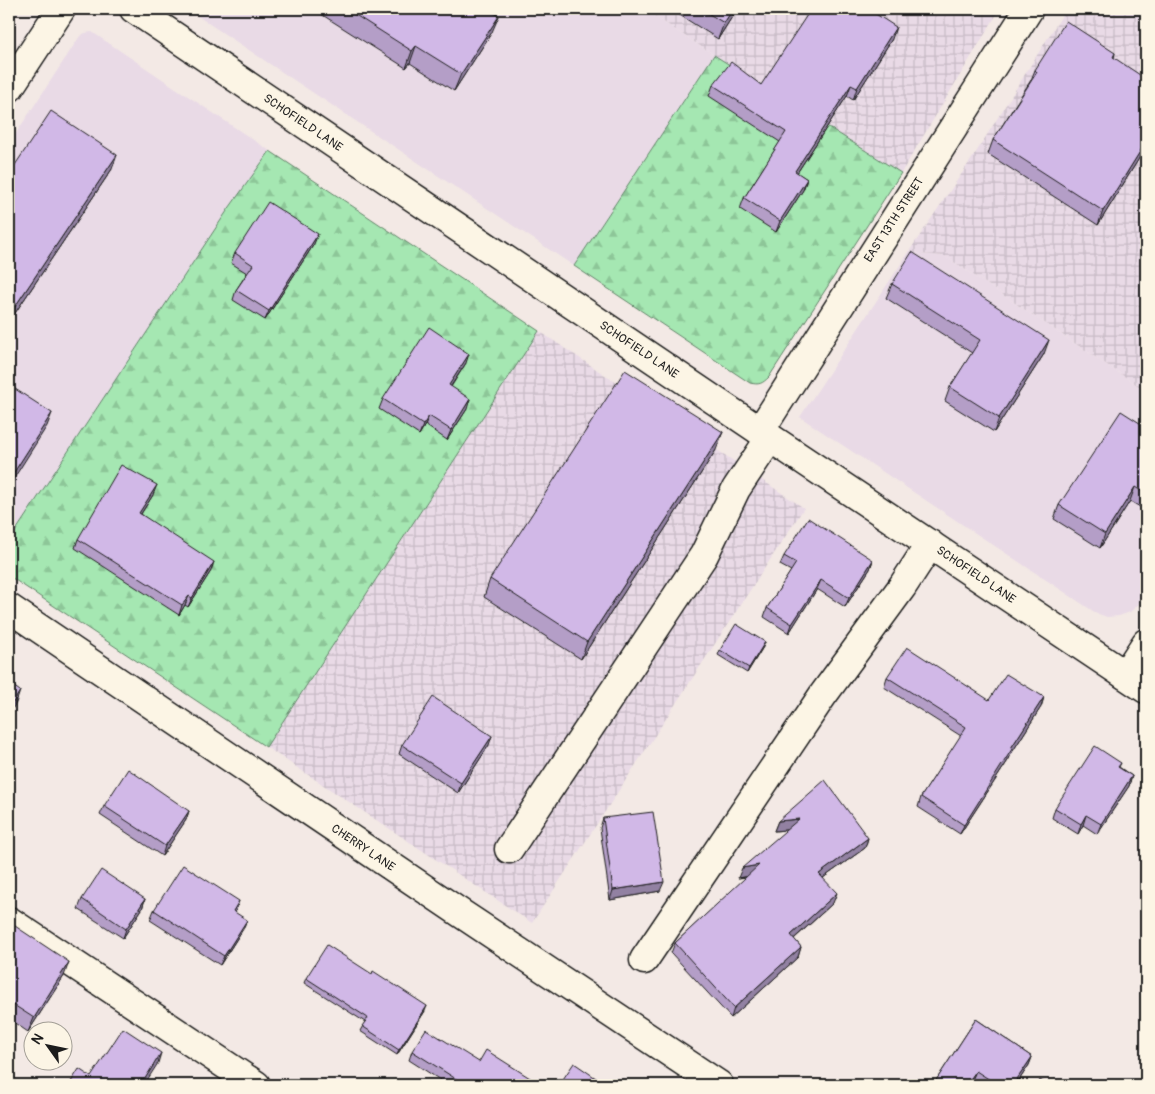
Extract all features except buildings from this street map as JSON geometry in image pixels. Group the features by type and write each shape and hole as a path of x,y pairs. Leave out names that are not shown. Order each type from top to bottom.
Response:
{"street":[{"path":"9,88 61,9"},
{"name":"SCHOFIELD LANE","path":"134,9 1136,682"},
{"name":"EAST 13TH STREET","path":"509,849 704,555 765,434 1029,9"},
{"path":"644,960 823,695 902,587 930,544"},
{"name":"CHERRY LANE","path":"9,608 470,920 719,1085"},
{"path":"1136,682 1146,643"},
{"path":"9,921 256,1085"}],"shaded area":[{"path":"187,9 644,9 714,55 574,266"},
{"path":"644,9 1000,9 901,173"},
{"path":"1066,9 1146,9 1146,391 945,256 908,253 975,154"},
{"path":"92,32 270,151 227,211 9,541 9,144 80,36"},
{"path":"908,253 945,256 1146,391 1146,592 1139,604 1130,612 1119,616 1107,617 1096,613 800,417"},
{"path":"539,331 804,508 532,923 266,747"}],"green space":[{"path":"714,55 901,173 769,377 758,384 750,383 574,266"},
{"path":"270,151 539,331 266,747 9,576 9,541 227,211"}]}
